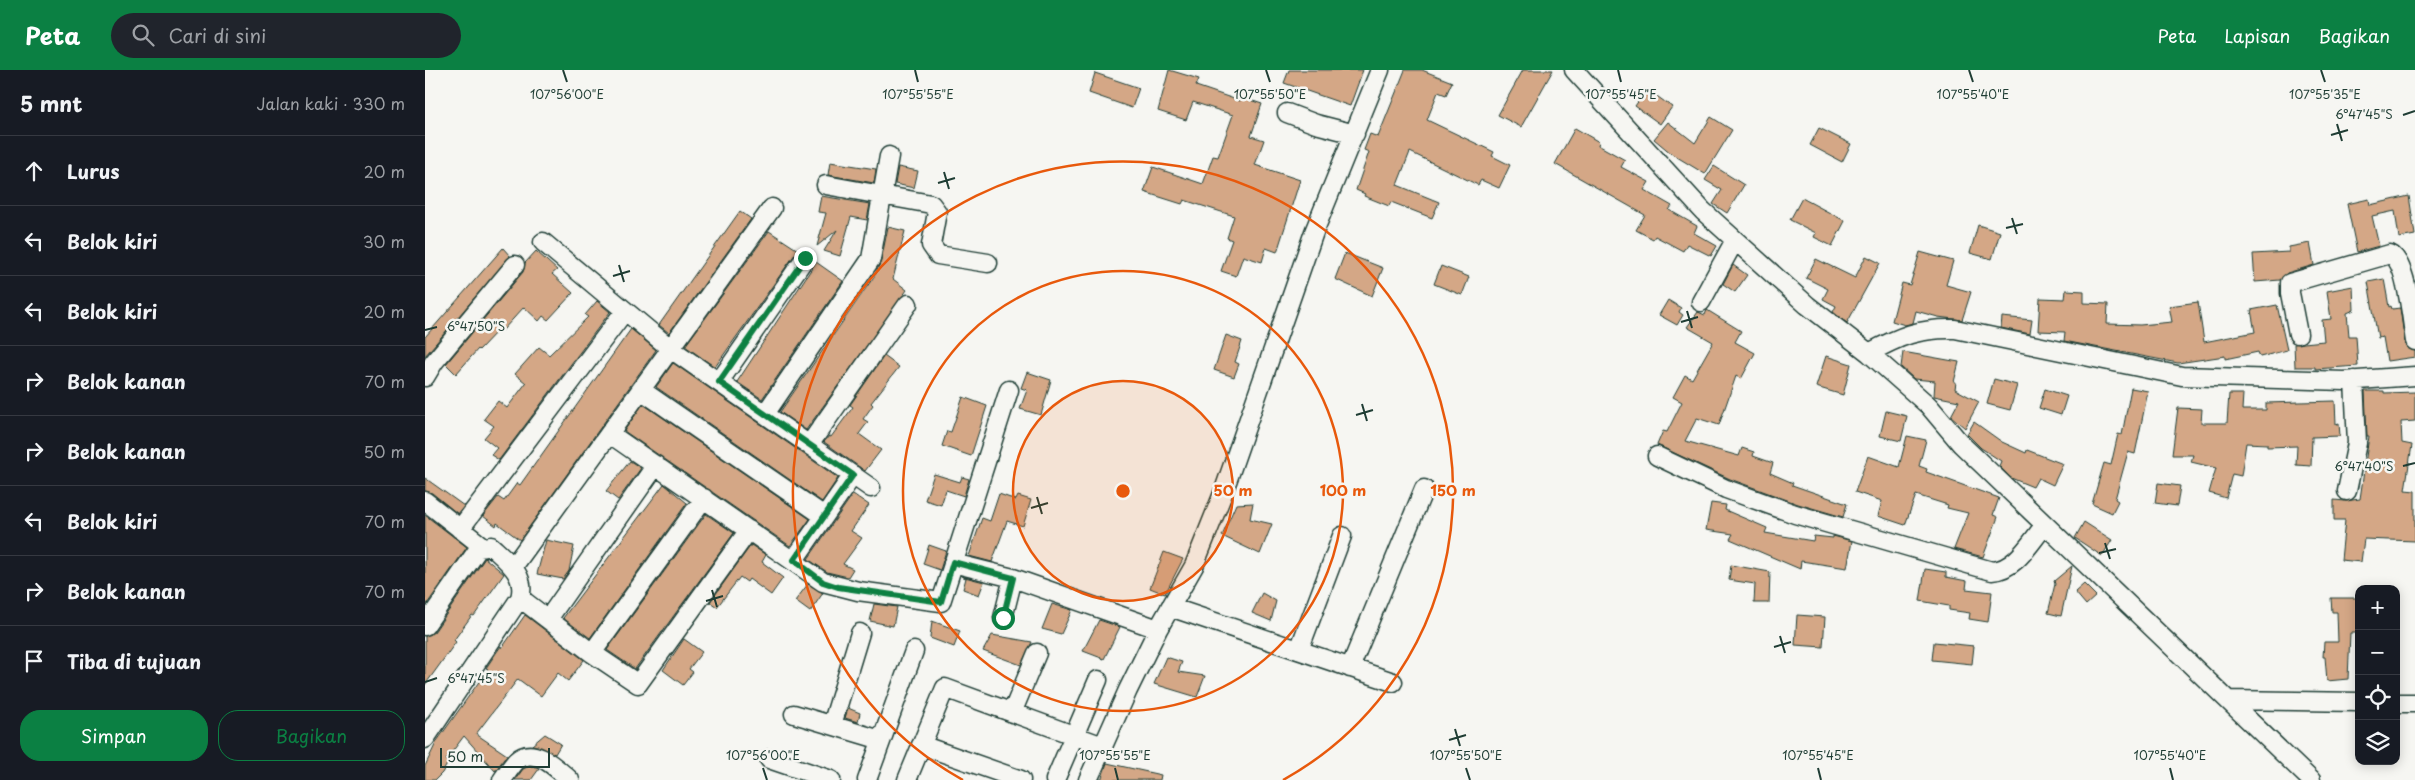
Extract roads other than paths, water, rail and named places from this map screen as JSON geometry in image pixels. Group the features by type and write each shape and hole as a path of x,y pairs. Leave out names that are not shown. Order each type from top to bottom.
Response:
{"street":[{"path":"1088,780 1158,629 1194,566 1222,496 1314,232 1380,70"},
{"path":"1574,70 1703,211 1807,305 1869,353 1929,406 1961,444 2311,780"},
{"path":"1287,112 1316,124 1355,134"},
{"path":"765,414 871,259 889,156"},
{"path":"826,185 931,204 937,212 931,245 938,254 988,263"},
{"path":"513,567 773,208"},
{"path":"1701,302 1735,240"},
{"path":"543,242 624,312 671,349 871,488"},
{"path":"2299,334 2290,294 2290,283 2390,254 2395,256 2401,267 2415,341"},
{"path":"719,382 805,258"},
{"path":"425,377 434,362 515,265"},
{"path":"809,445 908,304"},
{"path":"460,529 624,312"},
{"path":"1869,353 1901,336 1930,329 1955,330 2182,376 2354,380 2415,376"},
{"path":"2347,491 2357,443 2354,380"},
{"path":"641,390 824,516"},
{"path":"609,434 794,560 823,582 838,587 941,602 1009,390"},
{"path":"1657,456 1726,489 1795,514 1977,568 2002,570 2011,565 2045,525"},
{"path":"547,619 656,465"},
{"path":"794,560 853,475"},
{"path":"1351,668 1424,489"},
{"path":"591,653 704,498"},
{"path":"425,501 481,546"},
{"path":"520,598 591,653 638,684 749,530"},
{"path":"1299,650 1342,536"},
{"path":"425,626 475,550 481,546 491,546 513,567 519,579 520,598 425,739"},
{"path":"953,562 1013,578 1158,629"},
{"path":"1003,618 1013,578"},
{"path":"1170,608 1393,682"},
{"path":"832,725 860,633"},
{"path":"867,780 914,651"},
{"path":"1012,713 1037,653"},
{"path":"1055,780 1098,680"},
{"path":"907,780 945,688 1103,746"},
{"path":"2228,700 2355,702"},
{"path":"2400,703 2415,703"},
{"path":"794,714 881,740"},
{"path":"921,745 1021,780"},
{"path":"502,780 517,760 527,756 540,757 570,780"},
{"path":"769,759 828,780"}]}
